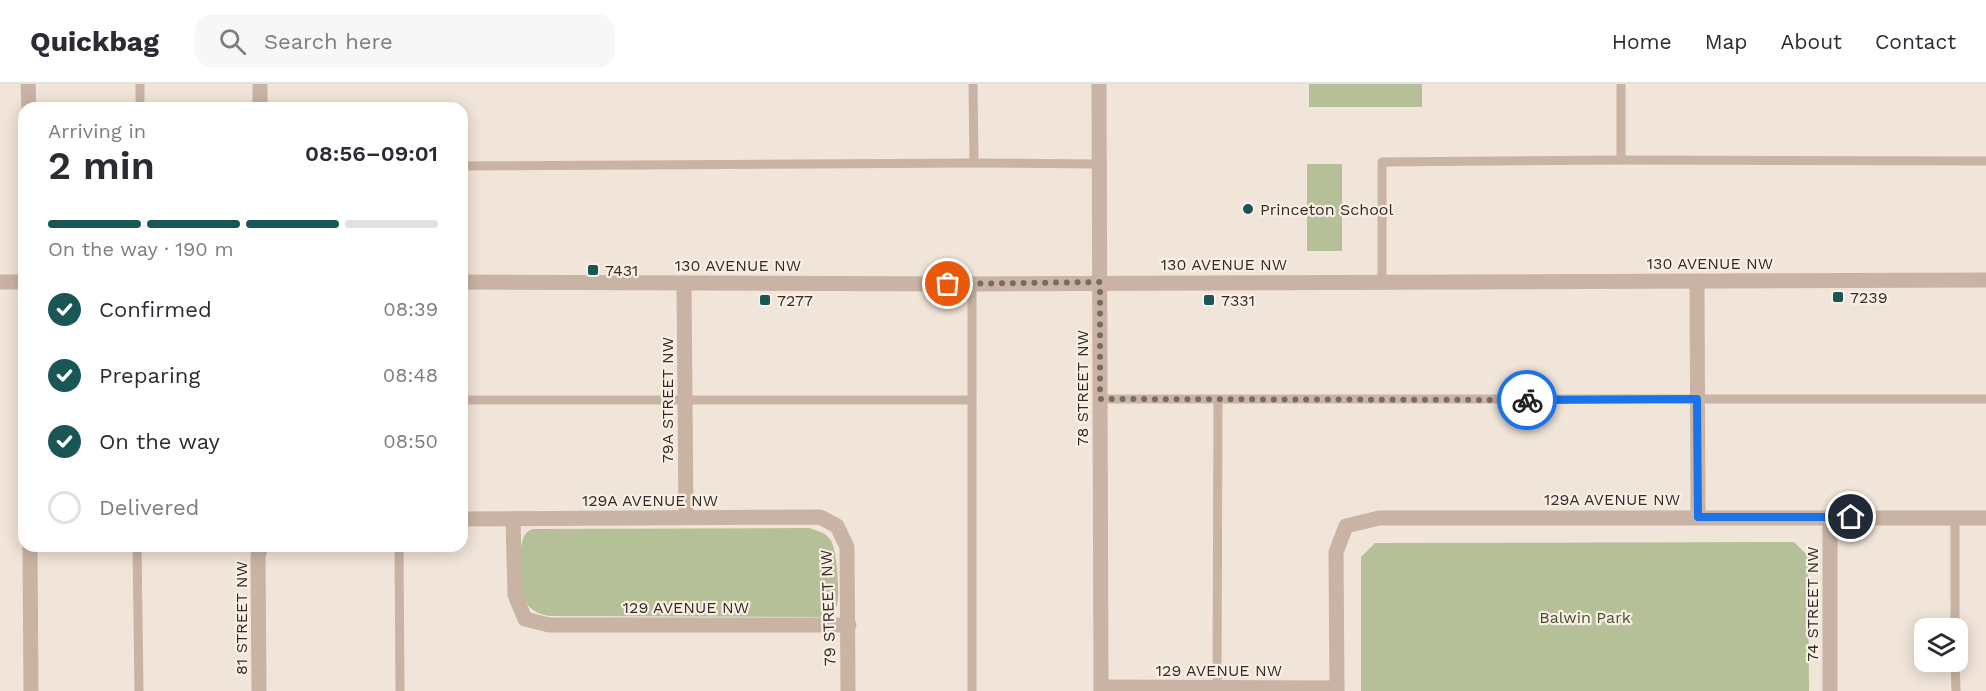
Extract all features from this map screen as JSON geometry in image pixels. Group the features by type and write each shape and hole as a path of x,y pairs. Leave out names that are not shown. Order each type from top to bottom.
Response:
{"street":[{"path":"28,84 29,102"},
{"path":"260,84 260,102"},
{"name":"78 STREET NW","path":"1099,84 1101,689"},
{"name":"130 AVENUE NW","path":"468,282 972,284 1986,280"},
{"path":"1697,281 1698,517"},
{"path":"0,282 18,282"},
{"name":"79A STREET NW","path":"684,283 686,517"},
{"name":"74 STREET NW","path":"1830,517 1830,691"},
{"name":"129A AVENUE NW","path":"468,519 820,518 837,526"},
{"name":"129A AVENUE NW","path":"1337,690 1336,552 1346,526 1379,518 1986,518"},
{"name":"129 AVENUE NW","path":"513,519 515,595 525,619 549,625 849,625"},
{"name":"79 STREET NW","path":"837,526 847,547 848,691"},
{"path":"30,552 31,691"},
{"name":"81 STREET NW","path":"259,552 259,691"},
{"name":"129 AVENUE NW","path":"1101,689 1337,690"}],"lane":[{"path":"140,84 140,102"},
{"path":"973,84 974,163"},
{"path":"1621,84 1621,160"},
{"path":"1382,282 1382,162 1986,161"},
{"path":"468,166 1100,164"},
{"path":"972,284 972,691"},
{"path":"1100,399 1986,399"},
{"path":"468,400 972,400"},
{"path":"1217,689 1218,400"},
{"path":"1955,518 1955,618"},
{"path":"137,552 139,691"},
{"path":"399,552 400,691"},
{"path":"1956,672 1956,691"}],"green space":[{"path":"1309,84 1422,84 1422,107 1309,107"},
{"path":"1307,164 1342,164 1342,251 1307,251"},
{"path":"809,528 823,533 830,539 836,561 837,605 833,611 823,617 549,616 533,610 523,596 522,544 528,531 533,529"},
{"name":"Balwin Park","path":"1794,542 1808,556 1809,691 1361,691 1361,557 1375,543"}],"way so far":[{"path":"948,284 1100,282 1100,399 1527,400"}],"place":[{"name":"Princeton School","path":"1248,209"},
{"name":"7431","path":"593,270"},
{"name":"7239","path":"1838,297"},
{"name":"7277","path":"765,300"},
{"name":"7331","path":"1209,300"}],"route":[{"path":"1527,400 1697,399 1698,517 1851,517"}]}
